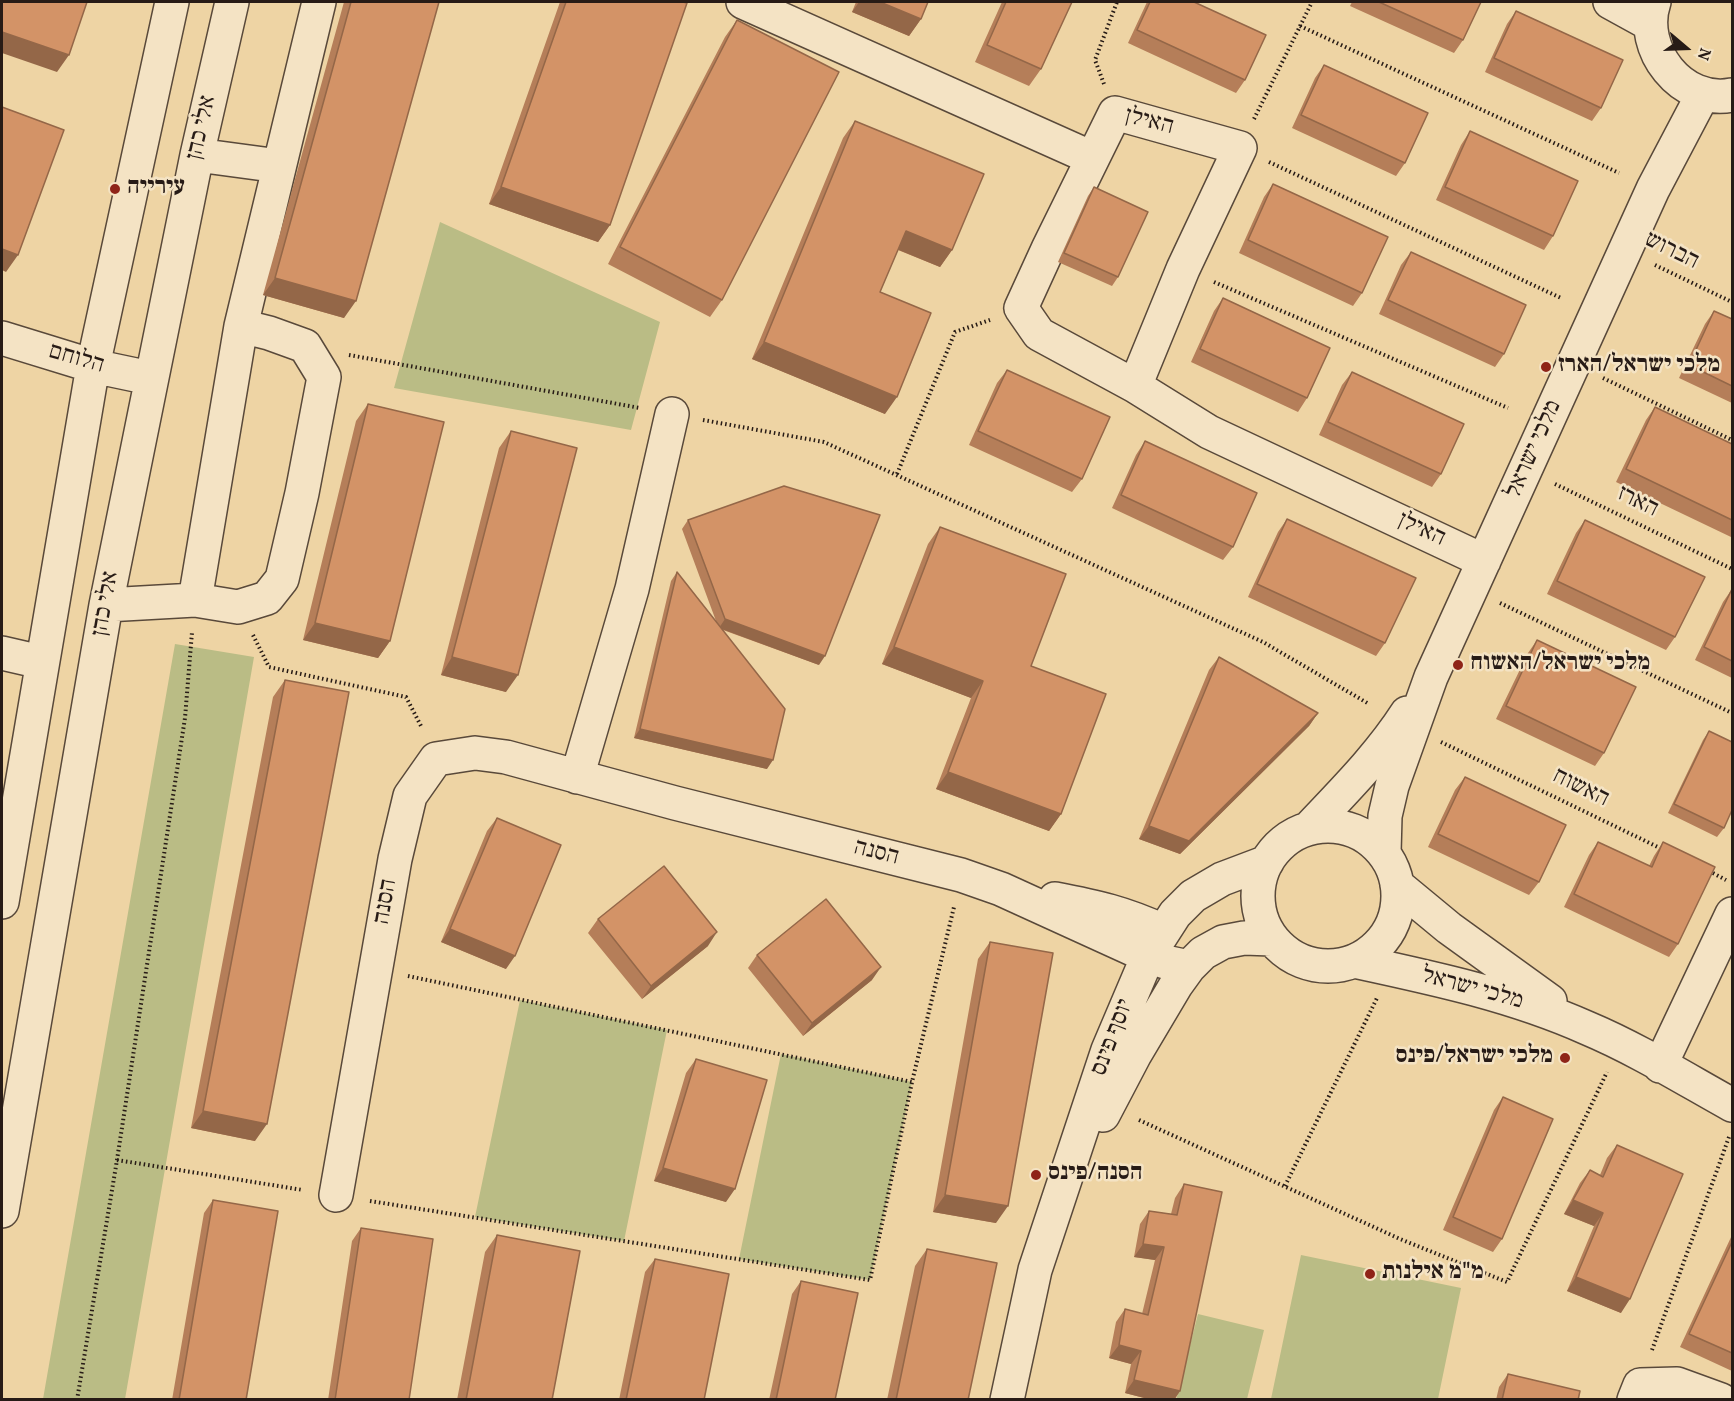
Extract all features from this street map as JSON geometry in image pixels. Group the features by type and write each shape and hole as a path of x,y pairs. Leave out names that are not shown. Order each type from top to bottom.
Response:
{"street":[{"path":"2,902 93,366 172,2"},
{"name":"אלי כהן","path":"2,1210 106,605 150,378 232,2"},
{"path":"195,600 241,326 319,2"},
{"path":"743,2 1092,158"},
{"path":"1610,2 1652,13 1654,47 1665,68 1682,84 1718,95"},
{"name":"מלכי ישראל","path":"1384,853 1385,816 1392,786 1431,677 1653,189 1718,95"},
{"name":"האילן","path":"1240,148 1115,112 1021,308 1040,334 1135,386 1209,432 1477,575"},
{"path":"1135,386 1183,269 1240,148"},
{"path":"197,155 279,166"},
{"path":"106,605 195,600 238,607 267,598 282,579 302,494 324,377 305,346 270,333 241,326"},
{"name":"הלוחם","path":"2,338 93,366 150,378"},
{"path":"577,777 632,589 672,414"},
{"path":"2,653 41,662"},
{"name":"מלכי ישראל","path":"1310,827 1355,780 1389,739 1431,677"},
{"name":"הסנה","path":"336,1195 395,859 410,796 436,759 475,753 506,757 675,803 961,875 1000,889 1104,908 1132,917 1155,944 1165,962 1189,967"},
{"path":"1330,825 1351,829 1369,839 1384,853 1393,868 1397,885 1397,909 1389,931 1374,949 1354,961 1332,966 1310,964 1289,955 1272,939 1262,921 1258,902 1259,881 1267,862 1278,846 1292,835 1310,827 1330,825"},
{"name":"יוסף פינס","path":"1007,1400 1035,1270 1108,1050 1155,944 1175,914 1194,896 1238,872 1267,862"},
{"name":"מלכי ישראל","path":"1397,885 1466,941 1588,1028"},
{"path":"1660,1066 1732,914"},
{"name":"יוסף פינס","path":"1035,1270 1090,1142 1135,1054 1176,985 1203,953 1223,942 1245,938 1272,939"},
{"name":"מלכי ישראל","path":"1354,961 1529,1005 1588,1028 1732,1105"},
{"path":"1637,1392 1677,1384 1721,1400"}],"path":[{"path":"1115,112 1095,60 1118,2"},
{"path":"1312,2 1240,148 1561,298"},
{"path":"1300,26 1618,173"},
{"name":"הברוש","path":"1625,250 1732,302"},
{"path":"1183,269 1508,408"},
{"path":"897,474 955,333 1021,308"},
{"path":"305,346 824,442 1263,642 1369,704"},
{"path":"1574,364 1732,440"},
{"name":"הארז","path":"1526,470 1732,569"},
{"path":"1477,575 1732,713"},
{"path":"77,1400 117,1160 184,718 195,600"},
{"path":"238,607 269,668 406,697 436,759"},
{"name":"האשוח","path":"1412,728 1668,852"},
{"path":"1700,867 1732,883"},
{"path":"117,1160 870,1280 912,1082 961,875"},
{"path":"375,969 912,1082"},
{"path":"1285,1186 1392,969"},
{"path":"1108,1106 1400,1239 1507,1282 1620,1044"},
{"path":"1637,1392 1732,1128"}],"green space":[{"path":"440,222 660,322 631,430 394,388"},
{"path":"175,644 254,657 125,1399 43,1399"},
{"path":"520,1000 667,1030 624,1241 475,1217"},
{"path":"781,1054 912,1082 870,1280 739,1259"},
{"path":"1301,1255 1461,1288 1438,1399 1271,1399"},
{"path":"1198,1314 1264,1330 1247,1399 1176,1400"}],"building":[{"path":"2,2 87,2 69,55 2,32"},
{"path":"351,2 439,2 356,301 275,278"},
{"path":"566,2 687,3 610,225 501,187"},
{"path":"880,2 928,2 921,19"},
{"path":"1006,2 1072,2 1041,69 987,45"},
{"path":"1150,2 1194,2 1266,35 1245,80 1137,30"},
{"path":"1379,2 1481,2 1463,40"},
{"path":"1516,11 1623,60 1601,108 1494,58"},
{"path":"737,20 839,72 722,300 620,247"},
{"path":"1324,65 1428,113 1405,163 1301,115"},
{"path":"2,107 64,130 18,255 2,249"},
{"path":"855,121 984,174 952,250 906,231 880,292 931,313 897,397 764,342"},
{"path":"1470,131 1578,181 1553,236 1445,187"},
{"path":"1273,184 1388,237 1362,293 1248,240"},
{"path":"1094,187 1148,212 1118,277 1064,253"},
{"path":"1411,252 1526,305 1504,354 1388,300"},
{"path":"1223,298 1330,348 1307,398 1200,349"},
{"path":"1714,311 1732,319 1732,386 1689,365"},
{"path":"1007,370 1110,417 1082,479 978,431"},
{"path":"1352,372 1464,424 1441,474 1328,422"},
{"path":"368,404 444,422 390,641 315,623"},
{"path":"1655,407 1732,444 1732,520 1626,469"},
{"path":"511,431 577,448 518,675 452,657"},
{"path":"1145,441 1257,493 1233,547 1121,495"},
{"path":"784,486 880,515 825,656 725,619 688,520"},
{"path":"1287,519 1416,578 1385,643 1257,584"},
{"path":"1585,520 1705,577 1675,637 1557,581"},
{"path":"940,527 1066,574 1031,666 1106,694 1061,814 948,772 983,681 894,647"},
{"path":"677,572 785,709 773,760 640,729"},
{"path":"1732,589 1732,661 1704,647"},
{"path":"1537,640 1636,687 1604,753 1506,706"},
{"path":"1219,657 1318,713 1189,841 1149,826"},
{"path":"285,680 349,692 267,1124 203,1111"},
{"path":"1709,731 1732,742 1732,810 1724,828 1674,804"},
{"path":"1465,777 1566,825 1539,882 1438,834"},
{"path":"497,818 561,845 515,956 450,929"},
{"path":"1598,842 1652,867 1663,842 1715,867 1678,944 1574,894"},
{"path":"664,866 717,932 651,986 598,919"},
{"path":"826,899 881,967 812,1023 757,955"},
{"path":"990,942 1053,953 1008,1206 945,1195"},
{"path":"696,1059 767,1080 735,1189 663,1168"},
{"path":"1503,1097 1553,1119 1502,1239 1453,1217"},
{"path":"1617,1145 1683,1174 1630,1299 1576,1277 1603,1213 1573,1200 1590,1170 1603,1177"},
{"path":"1184,1184 1222,1192 1180,1391 1134,1380 1141,1351 1119,1345 1125,1309 1148,1315 1164,1247 1143,1244 1149,1211 1177,1215"},
{"path":"213,1200 278,1211 246,1400 179,1400"},
{"path":"361,1228 433,1239 409,1400 335,1400"},
{"path":"497,1235 580,1251 552,1400 466,1400"},
{"path":"1732,1242 1732,1353 1689,1334"},
{"path":"927,1249 997,1263 968,1400 896,1400"},
{"path":"655,1259 729,1274 704,1400 626,1400"},
{"path":"801,1281 858,1293 835,1400 776,1400"},
{"path":"1508,1374 1580,1391 1578,1400 1502,1400"}],"place":[{"name":"עירייה","path":"115,189"},
{"name":"מלכי ישראל/הארז","path":"1546,367"},
{"name":"מלכי ישראל/האשוח","path":"1458,665"},
{"name":"מלכי ישראל/פינס","path":"1565,1058"},
{"name":"הסנה/פינס","path":"1036,1175"},
{"name":"מ\"מ אילנות","path":"1370,1274"}]}
